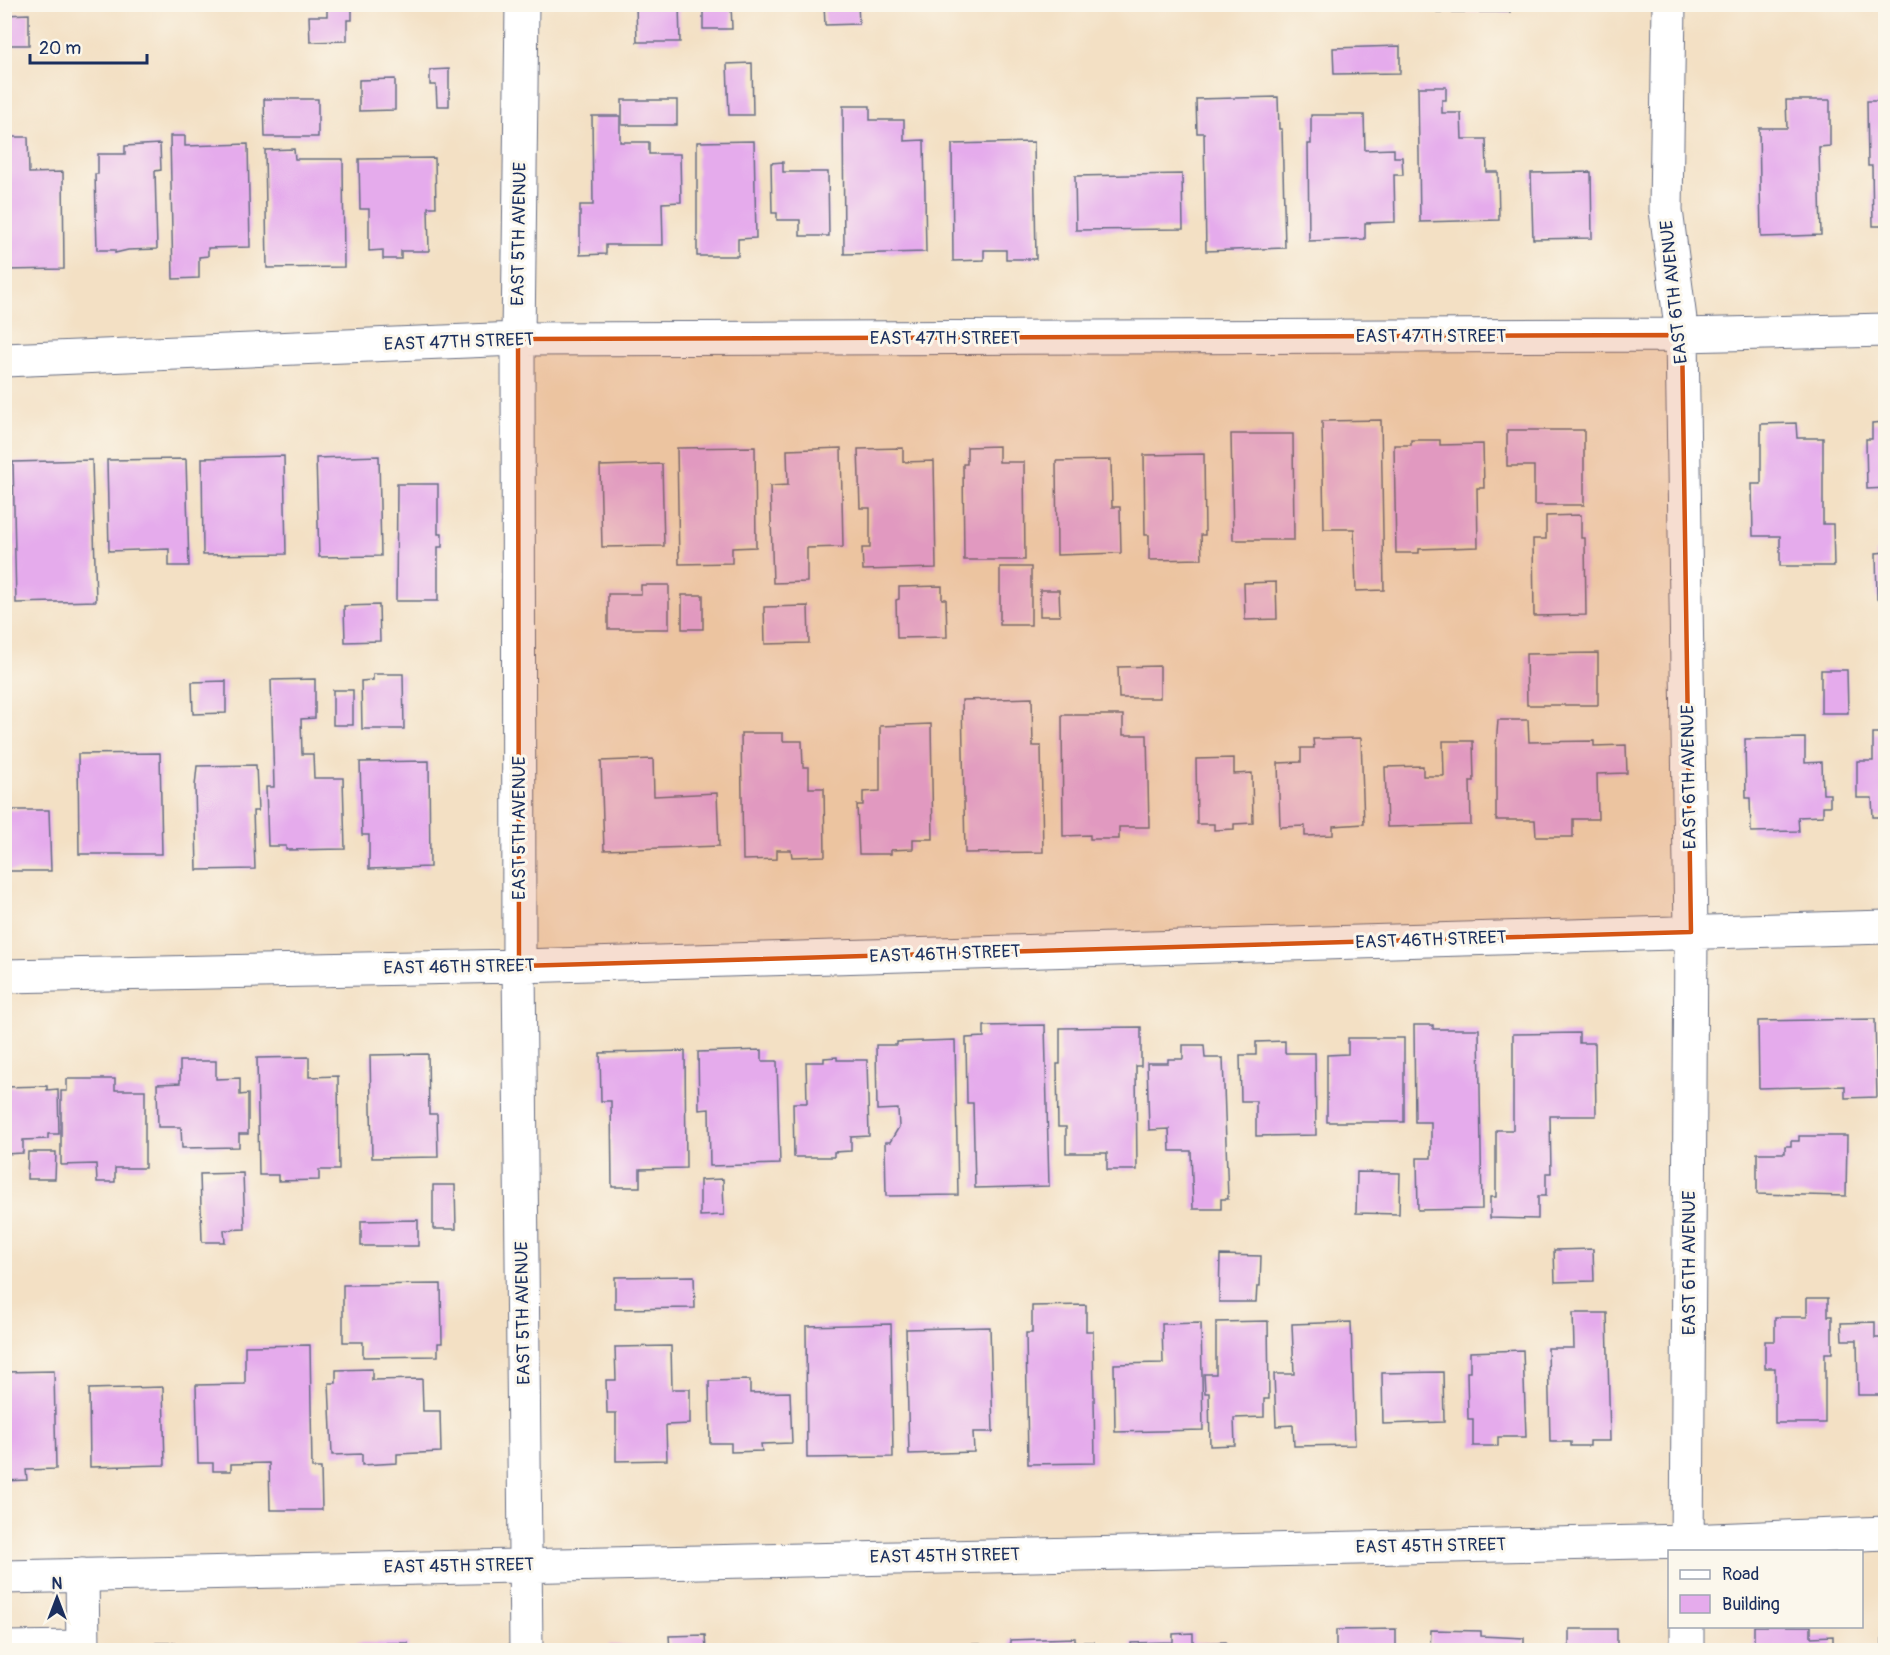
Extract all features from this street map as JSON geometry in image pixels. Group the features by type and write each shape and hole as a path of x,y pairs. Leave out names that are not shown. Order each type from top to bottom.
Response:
{"street":[{"name":"EAST 5TH AVENUE","path":"522,4 518,339 519,966 527,1564 526,1650"},
{"name":"EAST 6TH AVENUE","path":"1669,4 1665,210 1682,335 1691,932 1687,1546"},
{"name":"EAST 47TH STREET","path":"4,360 518,339 1682,335 1886,330"},
{"name":"EAST 46TH STREET","path":"4,976 519,966 1886,927"},
{"name":"EAST 45TH STREET","path":"4,1577 527,1564 1687,1546 1886,1533"},
{"path":"4,1648 83,1647 82,1575"},
{"path":"1687,1628 1687,1650"}],"highlighted area":[{"path":"1682,335 1691,932 519,966 518,339"}],"building":[{"path":"327,4 352,4 352,20 347,20 347,41 310,42 309,16 327,16"},
{"path":"636,4 679,4 680,42 637,42"},
{"path":"703,4 731,4 732,29 703,29"},
{"path":"824,4 858,4 859,24 825,25"},
{"path":"1437,4 1510,4 1510,12 1437,12"},
{"path":"29,14 29,45 4,45 4,15"},
{"path":"1400,46 1400,73 1334,74 1333,48"},
{"path":"752,63 753,115 729,115 727,64"},
{"path":"449,69 449,106 437,106 436,85 430,85 430,70"},
{"path":"395,79 395,110 359,111 359,80"},
{"path":"1418,87 1446,87 1446,100 1442,100 1442,113 1461,113 1462,139 1486,139 1487,172 1498,172 1499,220 1420,222"},
{"path":"1881,87 1886,87 1886,226 1873,226 1872,166 1868,166 1867,101 1881,101"},
{"path":"1278,97 1279,129 1282,129 1285,248 1206,251 1204,133 1197,133 1196,99"},
{"path":"264,99 318,99 318,137 265,137"},
{"path":"622,100 677,100 677,125 622,125"},
{"path":"1786,100 1830,100 1830,146 1819,147 1821,235 1761,237 1759,128 1787,128"},
{"path":"843,106 870,106 870,120 904,120 904,141 924,140 926,252 844,254"},
{"path":"1311,115 1364,115 1365,150 1394,149 1394,157 1402,157 1403,175 1394,175 1395,222 1365,223 1365,239 1309,241 1308,144 1311,144"},
{"path":"592,116 620,116 620,142 649,142 649,154 680,154 681,202 662,203 663,245 606,245 606,254 580,255 580,205 593,205"},
{"path":"170,136 185,136 185,146 248,144 250,247 208,248 208,256 199,257 199,278 173,279"},
{"path":"4,137 28,137 29,173 63,172 64,269 4,270"},
{"path":"754,141 756,238 738,239 738,256 697,256 697,142"},
{"path":"1034,142 1036,259 1006,259 1006,250 984,250 984,260 953,261 952,144"},
{"path":"160,144 161,170 155,171 157,249 115,253 115,250 97,250 95,174 98,174 98,154 125,154 125,146"},
{"path":"294,149 295,159 343,159 344,267 267,268 265,150"},
{"path":"435,158 436,207 428,207 429,251 401,251 401,259 383,259 383,250 369,251 369,209 360,209 359,159"},
{"path":"783,162 783,172 828,172 829,236 800,236 800,220 777,220 777,213 772,213 771,163"},
{"path":"1591,172 1592,238 1533,239 1531,173"},
{"path":"1182,174 1183,229 1076,230 1075,176"},
{"path":"1381,420 1384,590 1356,591 1354,529 1324,529 1322,421"},
{"path":"1886,422 1886,488 1867,489 1866,439 1872,439 1872,423"},
{"path":"1796,423 1797,438 1823,438 1823,524 1833,524 1834,566 1780,566 1780,536 1753,536 1752,484 1761,484 1761,424"},
{"path":"1507,430 1584,430 1584,505 1534,505 1534,466 1507,466"},
{"path":"1231,434 1293,434 1294,540 1233,540"},
{"path":"1411,440 1440,440 1440,445 1483,444 1484,488 1477,488 1478,547 1419,549 1419,553 1396,553 1394,445 1411,445"},
{"path":"999,446 999,462 1024,462 1025,560 964,560 963,464 967,464 967,447"},
{"path":"755,447 756,547 732,548 732,563 679,564 677,448"},
{"path":"841,448 843,547 807,548 807,582 773,583 770,486 788,485 787,450"},
{"path":"903,448 903,462 934,461 936,568 863,570 862,548 870,548 870,508 860,508 858,449"},
{"path":"1204,454 1205,535 1201,535 1202,559 1149,560 1149,535 1145,535 1144,455"},
{"path":"284,456 286,554 203,555 202,458"},
{"path":"379,456 381,556 319,557 316,458"},
{"path":"186,459 189,566 169,566 169,549 109,551 107,460"},
{"path":"92,460 96,601 16,603 13,462"},
{"path":"1111,460 1112,507 1120,507 1121,553 1057,555 1056,461"},
{"path":"662,464 664,546 602,547 600,466"},
{"path":"397,484 438,484 438,534 442,534 442,547 438,547 438,601 396,601"},
{"path":"1581,515 1581,538 1585,538 1586,615 1534,616 1533,539 1546,539 1546,516"},
{"path":"1886,552 1886,599 1877,599 1876,553"},
{"path":"1000,567 1031,567 1031,625 1000,625"},
{"path":"1276,582 1277,619 1245,620 1244,583"},
{"path":"641,585 669,585 669,629 608,629 608,594 641,594"},
{"path":"942,586 942,599 946,599 947,637 897,638 896,600 899,599 899,587"},
{"path":"1040,590 1059,590 1060,616 1040,616"},
{"path":"682,595 703,595 703,629 682,629"},
{"path":"379,605 380,641 345,642 344,606"},
{"path":"808,606 809,643 765,644 764,607"},
{"path":"1598,653 1598,705 1527,705 1526,654"},
{"path":"1160,666 1160,698 1119,698 1118,667"},
{"path":"1821,670 1847,670 1848,713 1821,713"},
{"path":"373,674 403,674 404,729 362,729 361,681 373,680"},
{"path":"315,679 315,718 301,719 302,754 313,754 314,778 343,778 345,849 286,850 286,846 268,846 266,787 274,787 271,680"},
{"path":"226,681 226,713 193,714 192,682"},
{"path":"333,690 353,690 353,725 333,725"},
{"path":"1032,698 1033,746 1041,746 1043,852 965,853 962,700"},
{"path":"1062,715 1123,715 1123,735 1147,735 1149,827 1119,827 1119,839 1090,839 1090,835 1063,836"},
{"path":"1498,720 1528,720 1529,742 1594,741 1594,746 1626,745 1627,773 1597,774 1598,819 1573,819 1573,837 1536,837 1535,820 1496,820"},
{"path":"931,724 933,839 913,839 913,849 891,850 891,854 859,854 857,805 863,805 863,792 880,791 880,726"},
{"path":"741,733 783,733 783,741 802,741 803,767 809,767 809,788 824,788 825,856 792,857 791,850 777,850 777,859 743,860"},
{"path":"1873,733 1886,733 1886,817 1873,817 1872,798 1857,798 1857,761 1873,761"},
{"path":"1361,738 1364,824 1333,826 1333,835 1305,836 1305,826 1280,827 1278,763 1301,762 1301,748 1314,748 1313,739"},
{"path":"1805,738 1805,763 1822,762 1823,794 1830,794 1830,806 1823,806 1823,816 1798,817 1799,831 1751,832 1750,798 1746,798 1745,739"},
{"path":"1443,741 1473,741 1474,781 1470,781 1471,825 1387,827 1385,767 1423,766 1423,776 1444,776"},
{"path":"160,753 162,854 79,854 78,754"},
{"path":"1234,758 1234,774 1252,773 1253,823 1234,824 1234,829 1214,830 1214,824 1197,824 1196,759"},
{"path":"653,759 654,796 717,793 719,846 604,850 601,761"},
{"path":"429,761 430,867 369,869 369,835 362,835 360,762"},
{"path":"256,765 258,811 253,811 255,869 197,870 195,786 197,766"},
{"path":"4,810 49,810 51,871 4,871"},
{"path":"1875,1019 1877,1097 1845,1098 1845,1086 1759,1088 1758,1021"},
{"path":"1045,1025 1049,1186 975,1188 973,1103 967,1103 966,1038 984,1037 984,1026"},
{"path":"1414,1025 1433,1025 1433,1029 1479,1029 1482,1209 1418,1210 1417,1158 1431,1158 1431,1122 1415,1122"},
{"path":"1141,1027 1141,1066 1136,1066 1137,1170 1107,1170 1107,1153 1066,1153 1066,1127 1058,1127 1057,1064 1060,1064 1060,1028"},
{"path":"1579,1033 1579,1043 1595,1043 1596,1116 1550,1116 1551,1173 1546,1173 1546,1196 1538,1196 1538,1219 1490,1218 1490,1197 1496,1197 1496,1130 1513,1130 1513,1034"},
{"path":"1348,1038 1404,1038 1404,1122 1327,1122 1327,1055 1348,1054"},
{"path":"955,1040 958,1195 886,1196 885,1142 890,1142 899,1127 898,1109 877,1110 876,1045"},
{"path":"1285,1041 1285,1053 1315,1053 1316,1135 1256,1136 1256,1101 1241,1101 1240,1055 1256,1055 1256,1042"},
{"path":"1183,1045 1204,1045 1205,1058 1223,1058 1228,1199 1221,1199 1221,1209 1193,1209 1191,1151 1170,1151 1169,1129 1149,1130 1147,1063 1168,1063 1168,1059 1183,1059"},
{"path":"762,1050 762,1061 777,1061 780,1164 710,1166 709,1109 699,1110 698,1052"},
{"path":"685,1051 686,1168 640,1169 640,1187 612,1187 611,1101 601,1101 600,1053"},
{"path":"428,1054 429,1114 437,1114 438,1157 372,1158 370,1055"},
{"path":"309,1057 309,1077 338,1076 339,1170 319,1170 319,1180 278,1181 278,1175 259,1175 257,1058"},
{"path":"837,1057 837,1060 867,1060 869,1136 851,1137 851,1151 834,1152 834,1157 794,1157 793,1103 807,1103 806,1062 824,1062 824,1058"},
{"path":"180,1061 216,1061 216,1079 240,1078 240,1095 248,1094 248,1134 239,1134 239,1147 182,1148 181,1127 158,1127 157,1084 180,1083"},
{"path":"67,1079 115,1079 115,1090 145,1090 145,1168 115,1168 115,1182 97,1182 96,1164 61,1165 61,1091 67,1091"},
{"path":"47,1086 47,1090 58,1089 59,1134 48,1134 48,1139 23,1140 23,1153 4,1154 4,1087"},
{"path":"1799,1136 1847,1136 1846,1196 1757,1194 1757,1153 1785,1153 1785,1146 1791,1146 1791,1141 1799,1141"},
{"path":"28,1152 56,1152 55,1179 27,1179"},
{"path":"1357,1172 1400,1173 1399,1214 1356,1213"},
{"path":"243,1173 245,1229 224,1230 225,1242 202,1242 200,1174"},
{"path":"723,1179 724,1215 700,1216 700,1180"},
{"path":"433,1185 455,1185 456,1229 433,1229"},
{"path":"418,1220 418,1246 361,1246 361,1221"},
{"path":"1593,1249 1594,1281 1555,1282 1554,1250"},
{"path":"1220,1255 1261,1256 1260,1286 1257,1286 1256,1302 1219,1302"},
{"path":"694,1276 695,1308 615,1309 615,1277"},
{"path":"441,1284 442,1343 438,1343 438,1356 363,1357 363,1342 343,1342 343,1285"},
{"path":"1807,1298 1828,1298 1828,1316 1832,1316 1832,1353 1825,1353 1825,1423 1775,1423 1775,1368 1765,1368 1765,1341 1775,1341 1775,1317 1807,1317"},
{"path":"1086,1305 1086,1331 1093,1331 1095,1463 1028,1464 1026,1333 1032,1333 1032,1306"},
{"path":"1573,1313 1607,1313 1610,1441 1590,1441 1590,1446 1571,1446 1571,1442 1550,1442 1548,1348 1574,1348"},
{"path":"1268,1321 1269,1399 1264,1399 1264,1417 1234,1418 1235,1445 1210,1446 1209,1393 1205,1393 1204,1374 1216,1374 1216,1322"},
{"path":"1351,1322 1355,1445 1294,1446 1293,1425 1276,1426 1274,1374 1294,1374 1292,1324"},
{"path":"1875,1322 1875,1338 1886,1338 1886,1395 1858,1395 1857,1340 1842,1340 1841,1323"},
{"path":"1201,1323 1203,1430 1115,1432 1114,1364 1163,1363 1162,1324"},
{"path":"891,1324 893,1457 807,1458 806,1326"},
{"path":"990,1327 993,1432 973,1432 974,1452 909,1454 906,1329"},
{"path":"310,1345 312,1468 321,1468 322,1510 270,1510 269,1463 231,1464 231,1471 213,1471 213,1463 198,1463 196,1385 245,1384 245,1346"},
{"path":"671,1346 672,1389 690,1389 690,1424 666,1425 667,1460 616,1461 616,1413 607,1413 606,1380 616,1380 615,1347"},
{"path":"1523,1350 1526,1437 1498,1437 1498,1446 1473,1446 1473,1419 1468,1419 1467,1372 1470,1372 1470,1352"},
{"path":"372,1369 372,1380 422,1379 423,1411 440,1411 441,1452 397,1454 397,1463 362,1465 362,1454 332,1455 329,1383 336,1383 336,1370"},
{"path":"54,1371 56,1469 26,1470 27,1480 4,1481 4,1372"},
{"path":"1443,1372 1444,1422 1383,1424 1382,1373"},
{"path":"750,1380 750,1393 790,1392 792,1443 761,1444 762,1451 731,1452 731,1443 710,1443 709,1381"},
{"path":"163,1387 165,1465 90,1467 89,1389"},
{"path":"1754,1628 1811,1628 1811,1637 1833,1636 1833,1650 1754,1650"},
{"path":"1396,1629 1396,1650 1336,1650 1336,1630"},
{"path":"1569,1629 1617,1629 1617,1650 1569,1650"},
{"path":"1431,1630 1481,1631 1481,1636 1524,1638 1524,1650 1430,1650"},
{"path":"1882,1630 1886,1630 1886,1650 1882,1650"},
{"path":"1193,1633 1193,1643 1226,1642 1226,1650 1131,1650 1131,1643 1173,1642 1173,1634"},
{"path":"705,1635 706,1650 670,1650 669,1636"},
{"path":"1075,1638 1075,1642 1094,1642 1094,1650 1010,1650 1010,1640"},
{"path":"156,1643 175,1643 175,1650 156,1650"},
{"path":"357,1643 408,1643 408,1650 357,1650"},
{"path":"980,1644 980,1650 948,1650 948,1645"},
{"path":"609,1645 657,1647 657,1650 609,1650"},
{"path":"811,1647 853,1647 853,1650 811,1650"}]}
